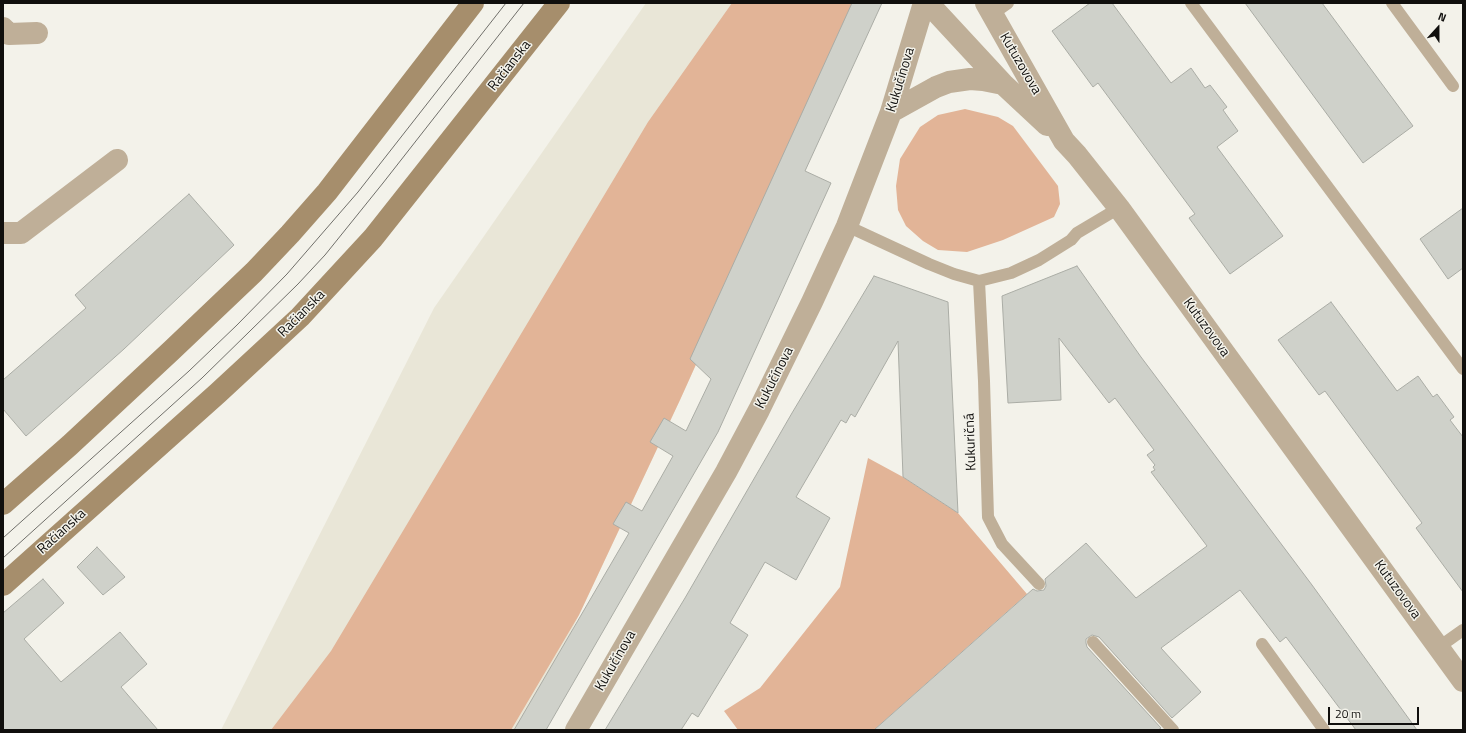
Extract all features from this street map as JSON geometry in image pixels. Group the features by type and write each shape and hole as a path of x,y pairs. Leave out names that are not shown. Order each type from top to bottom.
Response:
{"main road":[{"path":"5,499 70,445 254,272 290,234 327,192 473,3"},
{"name":"Račianska","path":"3,585 300,317 373,238 559,3"}],"street":[{"name":"Kukučínova","path":"576,730 726,472 759,410 812,302 847,226 892,112 924,3"},
{"path":"928,3 1003,84 1064,141"},
{"name":"Kutuzovova","path":"990,6 1064,141 1119,208 1463,681"},
{"path":"5,33 37,33"},
{"path":"892,112 936,87 949,82 970,79 1003,84"},
{"path":"3,233 21,233 117,160"}],"lane":[{"path":"1191,3 1463,369"},
{"path":"1392,3 1453,86"},
{"path":"847,226 930,264 954,274 979,281 1011,272 1039,260 1119,208"},
{"name":"Kukuričná","path":"979,281 988,517 1002,544 1039,584"},
{"path":"1438,647 1463,630"},
{"path":"1093,642 1173,730"},
{"path":"1262,644 1324,730"}],"shaded area":[{"path":"646,3 859,3 680,400 525,730 221,730 434,308"},
{"path":"732,3 859,3 680,400 579,615 511,730 271,730 331,651 648,122"},
{"path":"965,109 998,117 1013,126 1058,186 1060,204 1054,217 1003,240 967,252 938,250 923,241 906,226 898,210 896,186 900,159 920,127 938,115"},
{"path":"868,458 903,477 958,513 1027,594 874,730 738,730 724,711 760,688 840,587"}],"building":[{"path":"852,3 882,3 805,171 831,183 718,432 546,730 514,730 629,533 613,524 626,502 642,511 673,456 650,442 664,418 686,431 711,379 690,359"},
{"path":"1090,3 1112,3 1171,83 1191,68 1205,88 1210,85 1227,107 1223,110 1238,131 1217,147 1283,236 1230,274 1189,218 1195,214 1098,83 1093,87 1052,31"},
{"path":"1245,3 1322,3 1413,126 1363,163"},
{"path":"189,194 234,245 124,349 26,436 3,409 3,380 86,308 75,295"},
{"path":"1463,208 1463,268 1448,279 1420,239"},
{"path":"1077,266 1141,357 1312,585 1417,730 1356,730 1286,637 1280,642 1240,590 1161,648 1201,692 1172,718 1099,637 1092,635 1086,639 1087,647 1161,728 1158,730 874,730 1033,589 1037,591 1044,590 1046,586 1045,579 1086,543 1136,598 1207,546 1151,472 1155,470 1153,467 1155,465 1147,455 1154,450 1115,398 1109,403 1059,338 1061,400 1008,403 1002,296"},
{"path":"874,276 948,302 958,513 903,477 898,341 855,417 851,414 846,423 841,420 796,497 830,518 796,580 765,562 730,623 748,635 698,717 692,713 681,730 605,730 685,598 792,413"},
{"path":"1331,302 1397,391 1418,376 1433,397 1437,394 1454,417 1450,420 1463,437 1463,592 1416,528 1422,523 1325,391 1319,395 1278,340"},
{"path":"97,547 125,577 103,595 77,567"},
{"path":"43,579 64,603 24,639 61,682 120,632 147,664 121,687 158,730 3,730 3,613"}],"tram line":[{"path":"3,538 189,371 287,274 358,192 506,3"},
{"path":"3,558 202,378 298,284 325,255 383,183 524,3"}]}
